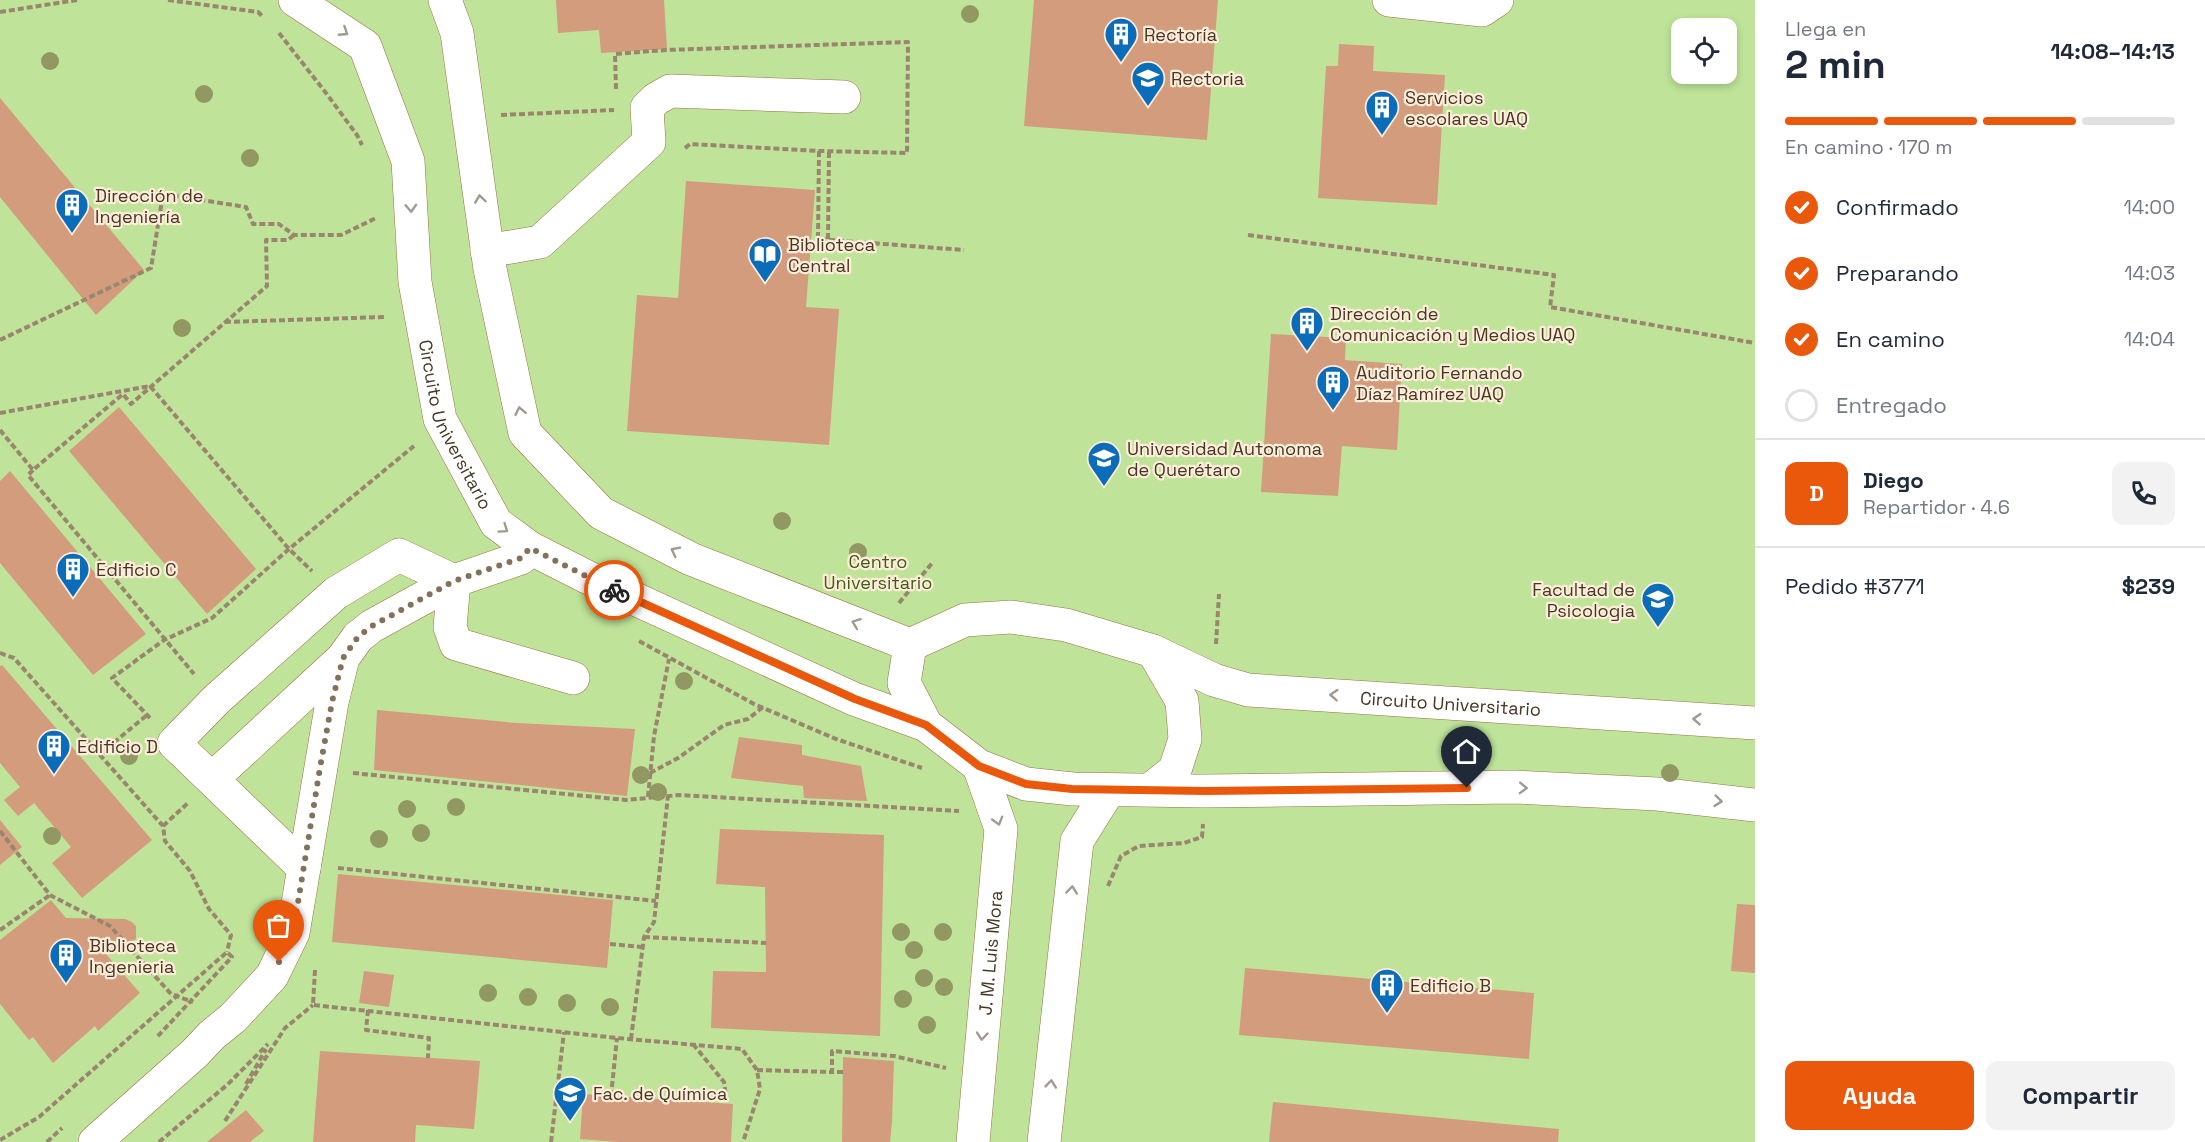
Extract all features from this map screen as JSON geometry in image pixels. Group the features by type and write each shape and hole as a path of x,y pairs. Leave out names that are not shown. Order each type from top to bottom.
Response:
{"street":[{"name":"Circuito Universitario","path":"295,0 365,46 408,161 415,282 440,419 496,523 530,548 587,577 844,694 926,725"},
{"path":"445,0 457,33 487,251 525,433 601,513 691,559 910,645 904,683 926,725 979,766 1026,784 1072,789 1205,791 1515,787 1657,794 1755,805"},
{"path":"1389,0 1482,10 1497,0"},
{"path":"487,251 540,242 649,142 647,108 656,99 670,92 844,97"},
{"path":"212,779 343,658 358,637 372,626 454,581 521,558 530,548"},
{"path":"316,867 212,779 174,742 217,699 336,593 399,555 454,581"},
{"path":"454,581 450,627 456,644 573,678"},
{"name":"Circuito Universitario","path":"910,645 965,620 1011,617 1066,625 1153,651 1214,680 1248,690 1755,723"},
{"path":"1150,790 1175,771 1185,739 1182,701 1153,651"},
{"path":"95,1142 233,1018 272,976 293,933 316,867 320,768 343,658"},
{"name":"J. M. Luis Mora","path":"973,1142 1001,829 979,766"},
{"path":"1044,1142 1077,841 1109,790"}],"path":[{"path":"0,12 77,0"},
{"path":"617,99 615,54 666,50 908,42 907,153 690,144 681,152"},
{"path":"494,115 617,110"},
{"path":"819,151 818,239 964,250"},
{"path":"828,239 829,151"},
{"path":"0,340 151,268 163,194 246,207 254,224 279,224 294,235 341,235 375,218"},
{"path":"217,699 164,640 28,476 123,394 131,404 267,286 266,240 288,240 294,235"},
{"path":"1248,235 1554,275 1550,307 1755,343"},
{"path":"224,322 388,317"},
{"path":"0,413 150,386"},
{"path":"150,386 289,549 336,593"},
{"path":"0,430 33,470"},
{"path":"174,742 112,678 164,640 212,618 289,549 415,447"},
{"path":"876,632 933,562"},
{"path":"1214,680 1219,594"},
{"path":"0,653 14,658 163,826 165,842 190,871 209,909 231,934 227,952 39,1117 0,1140"},
{"path":"648,797 654,736 669,659"},
{"path":"650,773 678,758 724,725 748,719 763,707"},
{"path":"99,754 147,715"},
{"path":"345,772 374,773 626,800 668,795 968,811"},
{"path":"1106,892 1121,856 1139,846 1184,843 1202,837 1205,791"},
{"path":"631,1039 642,947 644,938 654,922 668,795"},
{"path":"0,831 50,895 111,926 171,994 233,1018"},
{"path":"316,867 656,901"},
{"path":"0,930 50,895"},
{"path":"644,938 766,943"},
{"path":"610,944 642,947"},
{"path":"227,952 232,957"},
{"path":"159,1142 227,1085 268,1044 225,1121 285,1028 313,1005"},
{"path":"428,1058 429,1038 366,1030 368,1010 617,1038 742,1049 757,1070 760,1089 743,1142"},
{"path":"551,1142 564,1032"},
{"path":"611,1096 617,1038"},
{"path":"693,1044 724,1082 727,1104"},
{"path":"832,1072 832,1051 894,1056 956,1071"},
{"path":"757,1070 843,1072"}],"green space":[{"name":"Centro Universitario","path":"0,0 1755,0 1755,1142 0,1142"}],"building":[{"path":"556,0 664,0 667,49 601,53 599,30 558,33"},
{"name":"Rectoría","path":"1034,0 1218,0 1207,140 1024,126"},
{"name":"Servicios escolares UAQ","path":"1339,44 1374,46 1373,71 1445,75 1437,205 1318,198 1326,66 1338,66"},
{"name":"Dirección de Ingeniería","path":"0,98 144,270 96,315 0,197"},
{"path":"686,181 815,190 806,307 839,309 829,445 627,431 637,295 678,298"},
{"name":"Auditorio Fernando Díaz Ramírez UAQ","path":"1271,334 1346,338 1345,360 1402,364 1397,450 1342,446 1338,496 1261,492"},
{"path":"119,407 256,569 207,614 69,451"},
{"name":"Edificio C","path":"10,471 146,634 93,675 0,563 0,481"},
{"name":"Edificio D","path":"2,665 152,840 82,898 52,863 71,847 34,803 18,816 4,800 20,787 0,763 0,666"},
{"path":"377,710 517,723 635,729 627,796 374,770"},
{"path":"739,737 802,745 802,755 861,766 867,801 804,798 803,786 731,778"},
{"path":"0,820 22,847 0,865"},
{"path":"720,829 884,835 880,1036 711,1028 713,971 766,972 765,887 716,884"},
{"path":"338,874 613,900 607,968 332,942"},
{"name":"Biblioteca Ingenieria","path":"51,900 66,918 125,919 136,926 136,939 130,942 103,940 98,945 140,993 98,1031 95,1026 53,1063 33,1037 29,1040 0,1004 0,940"},
{"path":"1737,904 1755,905 1755,973 1731,971"},
{"name":"Edificio B","path":"1245,968 1534,993 1529,1059 1239,1035"},
{"path":"364,971 394,975 389,1007 359,1003"},
{"path":"320,1051 480,1061 474,1129 416,1125 415,1142 313,1142"},
{"path":"843,1057 894,1061 890,1142 842,1142"},
{"path":"583,1094 733,1104 731,1142 618,1142 580,1139"},
{"path":"1273,1102 1559,1129 1558,1142 1269,1142"},
{"path":"246,1110 264,1131 250,1142 207,1142"}],"way so far":[{"path":"279,962 293,933 332,702 343,658 358,637 372,626 454,581 521,558 530,548 614,590"}],"place":[{"name":"Rectoría","path":"1121,63"},
{"name":"Rectoria","path":"1148,107"},
{"name":"Servicios escolares UAQ","path":"1382,136"},
{"name":"Dirección de Ingeniería","path":"72,234"},
{"name":"Biblioteca Central","path":"765,283"},
{"name":"Dirección de Comunicación y Medios UAQ","path":"1307,352"},
{"name":"Auditorio Fernando Díaz Ramírez UAQ","path":"1333,411"},
{"name":"Universidad Autonoma de Querétaro","path":"1104,487"},
{"name":"Edificio C","path":"73,598"},
{"name":"Facultad de Psicologia","path":"1658,628"},
{"name":"Edificio D","path":"54,775"},
{"name":"Biblioteca Ingenieria","path":"66,984"},
{"name":"Edificio B","path":"1387,1014"},
{"name":"Fac. de Química","path":"570,1122"}],"route":[{"path":"614,590 855,699 926,725 979,766 1026,784 1072,789 1205,791 1467,788"}]}
